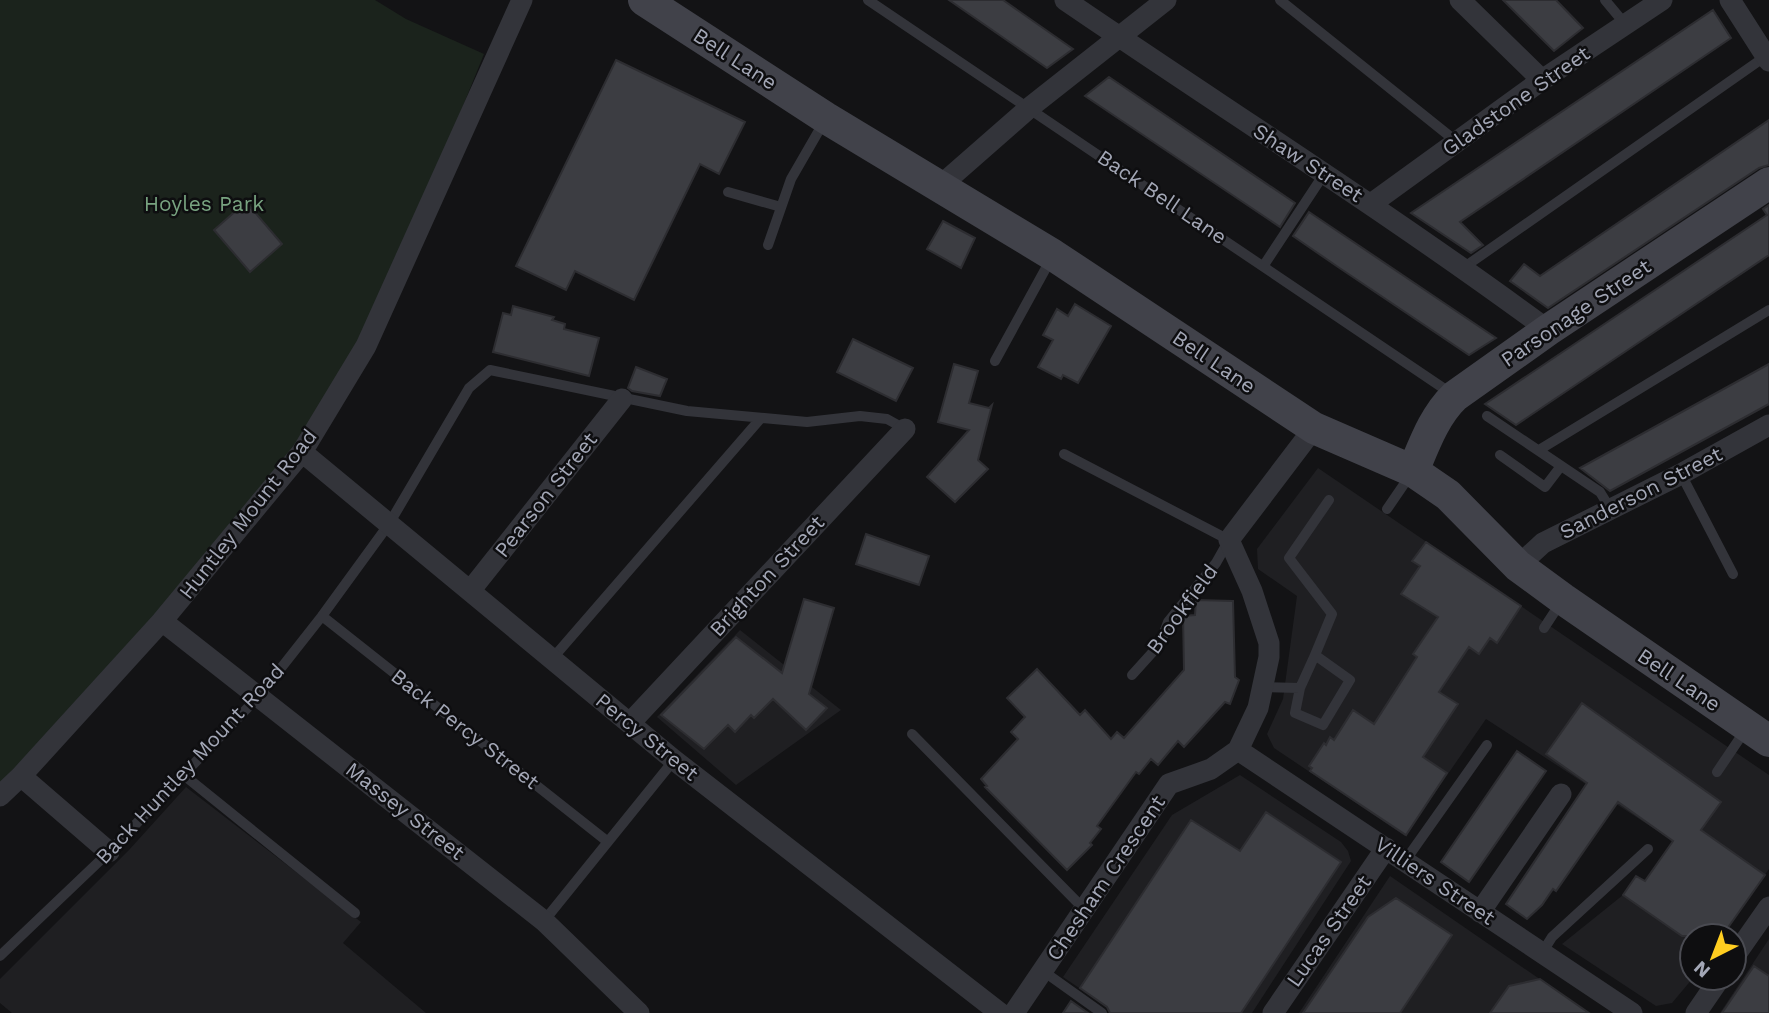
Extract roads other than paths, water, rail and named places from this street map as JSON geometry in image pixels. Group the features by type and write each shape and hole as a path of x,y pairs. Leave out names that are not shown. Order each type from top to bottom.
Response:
{"main road":[{"name":"Bell Lane","path":"644,0 826,117 1053,255 1314,428 1413,471 1448,495 1518,566 1758,734"},
{"name":"Parsonage Street","path":"1413,471 1429,435 1446,405 1455,396 1548,330 1769,183"}],"street":[{"name":"Huntley Mount Road","path":"0,796 162,621 302,452 366,346 522,0"},
{"name":"Shaw Street","path":"1065,0 1371,204 1548,330"},
{"path":"939,187 1029,108 1166,0"},
{"path":"1460,0 1542,80"},
{"name":"Gladstone Street","path":"1371,204 1542,80 1661,0"},
{"path":"1730,0 1768,58"},
{"name":"Pearson Street","path":"470,591 622,399"},
{"name":"Sanderson Street","path":"1518,566 1543,543 1681,474 1769,425"},
{"path":"1229,540 1314,428"},
{"name":"Brighton Street","path":"630,723 905,429"},
{"name":"Percy Street","path":"302,452 674,760 1000,1013"},
{"name":"Chesham Crescent","path":"1014,1013 1169,784 1212,769 1238,750 1258,708 1269,657 1269,643 1246,576 1229,540"},
{"name":"Massey Street","path":"162,621 544,921 639,1013"},
{"name":"Villiers Street","path":"1238,750 1632,1013"},
{"path":"21,776 109,852"},
{"path":"1480,912 1561,794"},
{"name":"Lucas Street","path":"1272,1013 1386,848"},
{"path":"1748,944 1763,930 1769,907"},
{"path":"1696,1013 1710,992"}],"lane":[{"path":"1280,0 1457,142"},
{"path":"1605,0 1625,24"},
{"name":"Back Bell Lane","path":"872,1 1455,396"},
{"path":"1463,268 1768,58"},
{"path":"768,245 791,179 826,117"},
{"path":"1264,265 1324,174"},
{"path":"728,192 781,207"},
{"path":"995,361 1053,255"},
{"path":"1539,450 1769,310"},
{"name":"Back Huntley Mount Road","path":"0,956 185,776 259,696 322,617 389,524 469,388 490,370 622,399"},
{"path":"622,399 687,411 807,422 860,416 887,419 905,429"},
{"path":"1488,416 1600,492 1611,510"},
{"path":"552,659 761,418"},
{"path":"1064,454 1229,540"},
{"path":"1500,455 1545,487 1562,466"},
{"path":"1387,509 1413,471"},
{"path":"1681,474 1733,574"},
{"path":"1315,654 1350,680 1323,724 1294,713 1300,688 1332,614 1289,558 1329,500"},
{"name":"Brookfield","path":"1132,675 1160,643 1168,622 1216,563 1229,540"},
{"path":"1544,628 1563,599"},
{"name":"Back Percy Street","path":"322,617 608,842"},
{"path":"1263,687 1300,688"},
{"path":"912,734 1085,910"},
{"path":"1717,772 1758,734"},
{"path":"1405,861 1487,745"},
{"path":"544,921 674,760"},
{"path":"185,776 355,913"},
{"path":"1542,953 1552,937 1648,849"},
{"path":"1043,971 1102,1013"}],"park label":[{"name":"Hoyles Park","path":"204,204"}]}
